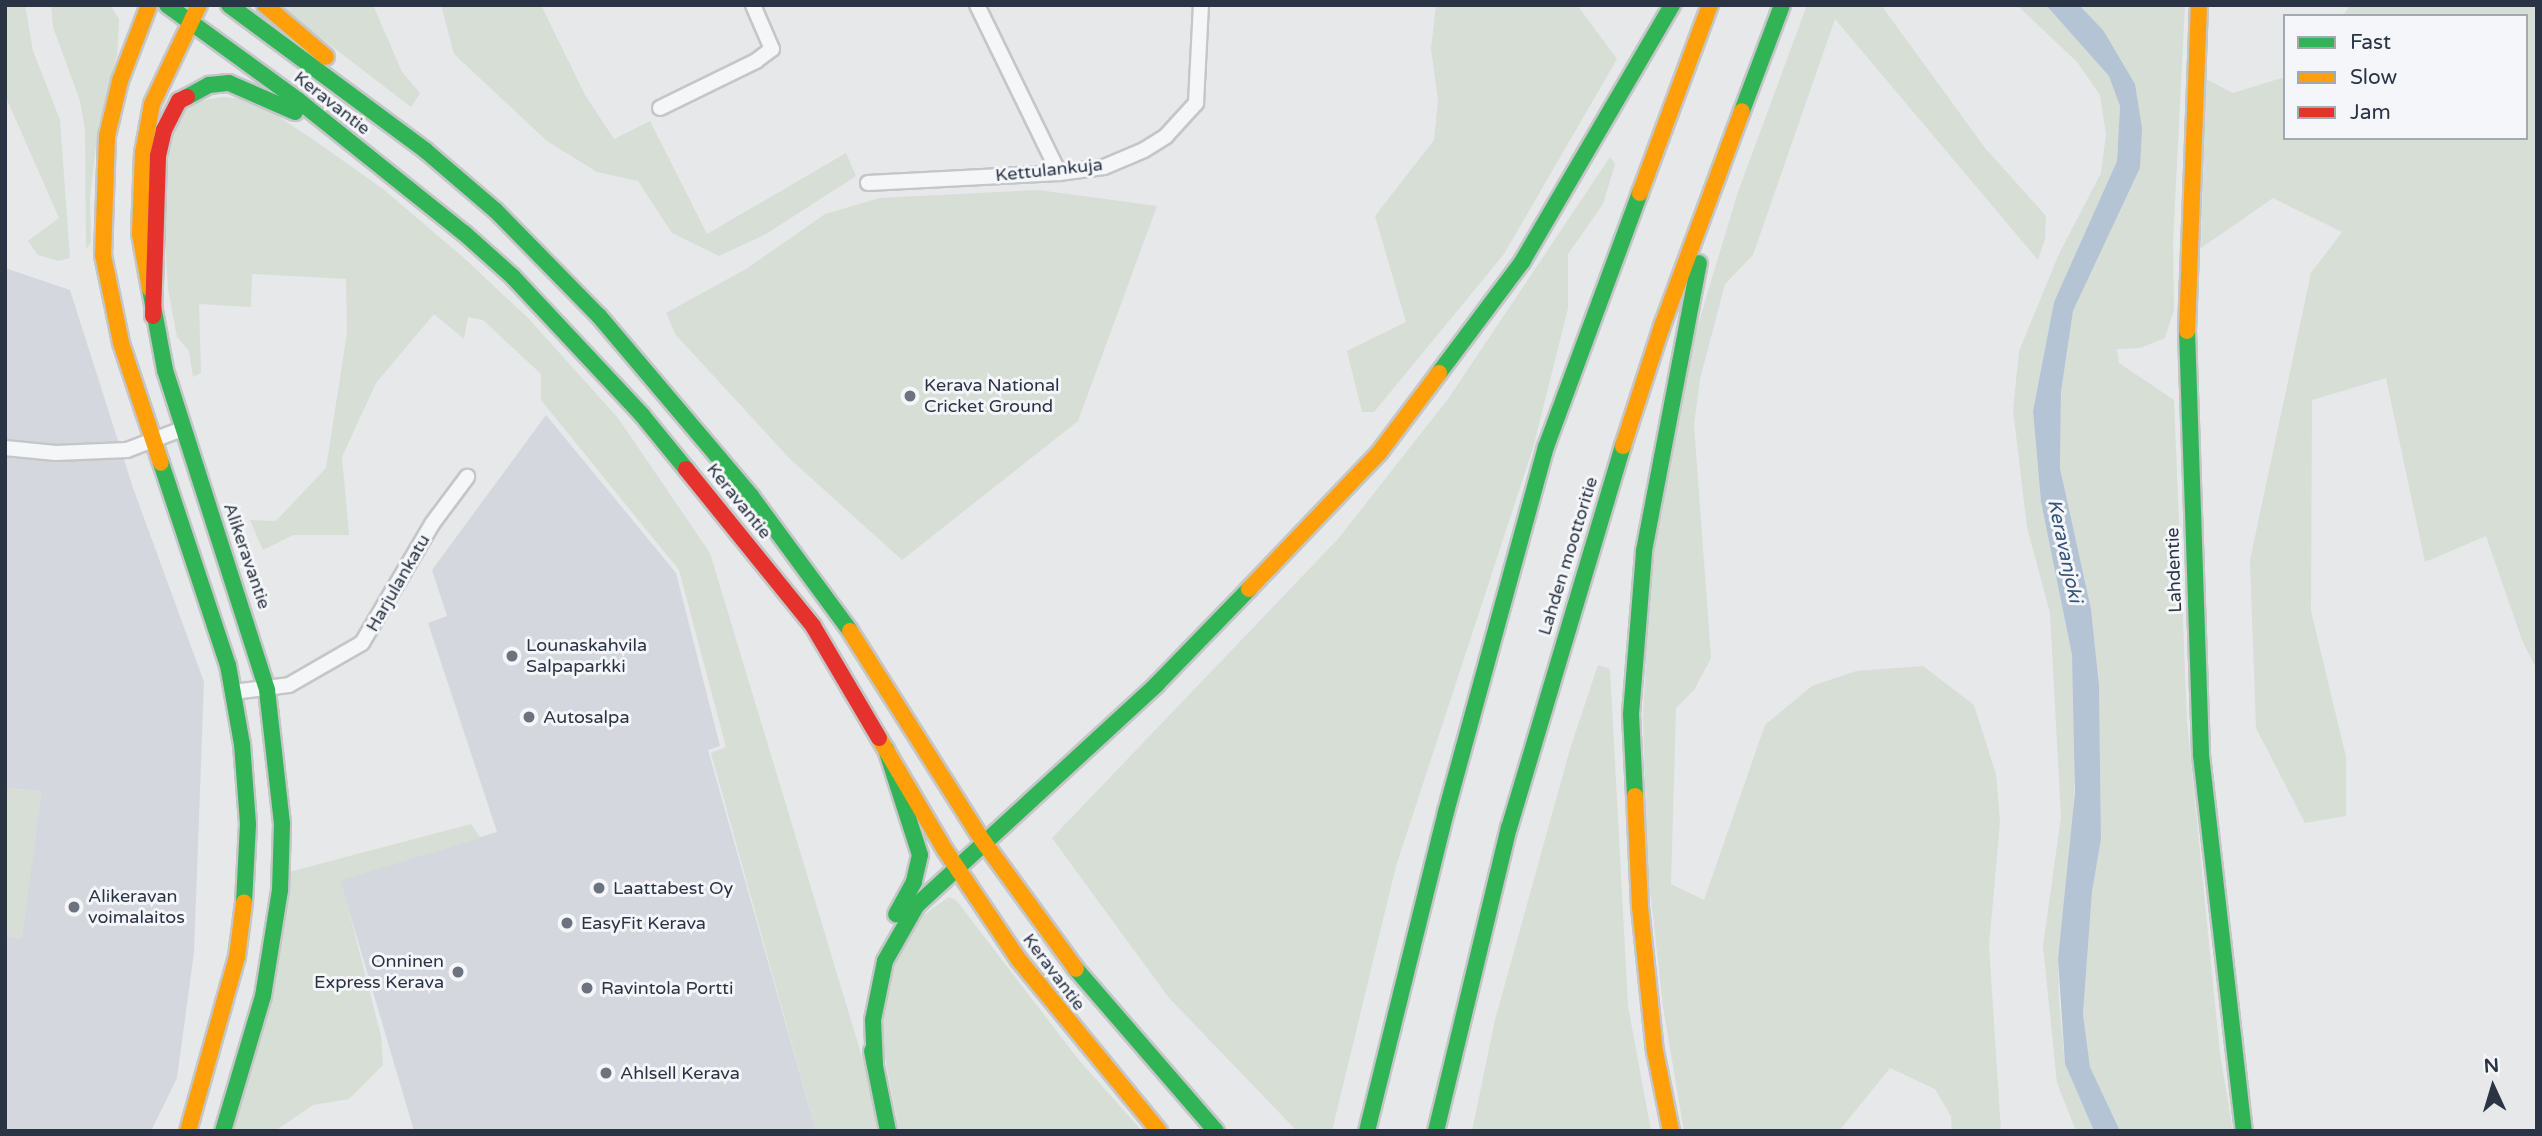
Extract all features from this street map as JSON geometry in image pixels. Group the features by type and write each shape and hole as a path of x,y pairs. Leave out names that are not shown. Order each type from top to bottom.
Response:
{"main road":[{"path":"149,5 120,81 107,136 103,256 110,296 233,692 244,771 248,875 234,971 188,1131"},
{"name":"Keravantie","path":"167,5 341,135 513,277 642,415 813,626 957,867 1018,960 1159,1131"},
{"name":"Alikeravantie","path":"200,5 152,104 144,153 140,234 153,316 182,429 254,639 267,690 282,824 280,890 263,996 223,1131"},
{"name":"Keravantie","path":"229,5 365,102 533,245 683,413 828,597 983,841 1108,1011 1216,1131"},
{"path":"265,5 322,53 365,102"},
{"path":"875,1066 873,1020 885,961 917,905 983,841 1157,684 1379,453 1522,262 1672,5"},
{"path":"1367,1131 1446,812 1546,447 1710,5"},
{"name":"Lahden moottoritie","path":"1436,1131 1505,841 1579,582 1723,152 1782,5"},
{"name":"Lahdentie","path":"2199,5 2186,302 2192,531 2201,755 2244,1131"},
{"path":"153,316 158,156 164,130 179,101 209,85 229,83 247,88 341,135"},
{"path":"1671,1131 1655,1051 1640,907 1631,714 1644,551 1658,462 1723,152"},
{"path":"886,749 920,855 914,882 872,966 866,1015 888,1131"}],"street":[{"path":"660,108 772,49 753,5"},
{"path":"977,5 1059,173"},
{"name":"Kettulankuja","path":"868,183 1059,173 1104,167 1144,150 1166,136 1196,103 1201,5"},
{"path":"5,448 56,453 127,450 182,429"},
{"name":"Harjulankatu","path":"233,692 267,690 289,685 362,643 432,524 467,477"}],"shaded area":[{"path":"5,5 25,5 33,51 60,120 70,258 58,261 38,255 28,241 59,218 5,95"},
{"path":"51,5 110,5 119,19 117,55 98,127 90,198 91,242 86,249 85,130 80,101 53,27"},
{"path":"278,5 373,5 402,72 420,93 411,107"},
{"path":"441,5 541,5 585,95 614,139 650,121 707,234 846,153 856,176 766,234 719,256 672,233 638,181 597,172 547,141 454,54"},
{"path":"1436,5 1577,5 1617,59 1504,254 1374,412 1362,412 1347,351 1406,322 1375,216 1434,140 1438,100 1431,49"},
{"path":"1807,5 1881,5 1985,148 2046,216 2045,239 2038,260 1835,19 1753,255 1725,284 1700,379 1694,425 1711,658 1694,690 1676,708 1671,884 1704,900 1765,725 1812,686 1856,671 1923,666 1974,705 1996,774 2000,822 1989,946 2001,1131 1952,1131 1951,1116 1935,1089 1890,1068 1839,1131 1684,1131 1663,1007 1647,863 1643,716 1651,559 1690,351 1738,192"},
{"path":"2017,5 2046,5 2063,21 2110,76 2120,106 2117,161 2054,302 2033,411 2041,502 2072,655 2076,744 2072,847 2058,959 2059,1001 2065,1064 2094,1131 2076,1131 2057,1083 2043,946 2061,817 2050,613 2027,527 2013,410 2019,351 2059,254 2101,173 2106,134 2100,95 2077,62"},
{"path":"2079,5 2185,5 2173,241 2174,310 2165,338 2140,348 2117,349 2119,363 2174,400 2187,721 2220,1054 2233,1131 2120,1131 2090,1067 2083,1014 2092,892 2101,839 2099,685 2091,609 2060,468 2061,392 2073,311 2140,168 2103,30"},
{"path":"2350,5 2537,5 2537,670 2522,640 2486,536 2425,562 2386,378 2312,400 2311,611 2346,757 2346,816 2305,823 2256,728 2250,560 2311,273 2342,232 2273,198 2201,248 2206,79 2233,93 2283,78 2283,140 2528,140 2528,14 2344,14"},
{"path":"222,97 243,99 270,111 383,189 464,258 528,318 618,418 710,553 866,1070 879,1131 816,1131 711,753 726,747 679,570 541,400 541,374 483,320 468,317 464,339 434,314 376,383 342,457 349,535 293,535 263,550 250,520 276,521 326,468 347,333 346,279 252,274 251,307 199,304 201,373 193,377 189,351 177,337 168,289 163,211 171,133 183,112 201,101"},
{"path":"1610,157 1615,164 1603,204 1568,254 1568,308 1533,448 1396,866 1332,1131 1297,1131 1169,998 1052,838 1338,539 1448,399"},
{"name":"Kerava National Cricket Ground","path":"1038,190 1157,206 1078,421 902,560 790,459 676,335 666,313 746,269 825,214 880,198"},
{"path":"5,268 70,290 133,488 204,682 194,952 177,1078 151,1131 5,1131 5,936 22,938 41,791 5,788"},
{"path":"546,415 676,573 720,746 708,750 816,1131 414,1131 340,880 497,832 428,623 447,616 432,570"},
{"path":"1598,665 1610,669 1628,1006 1651,1131 1472,1131 1495,1020 1570,749"},
{"path":"5,788 42,791 22,938 5,936"},
{"path":"471,824 481,838 341,880 381,1036 383,1065 349,1099 313,1105 275,1131 233,1129 289,872"},
{"path":"949,897 956,900 1078,1059 1142,1131 899,1131 884,1053 882,1007 898,954 922,916"}],"water":[{"name":"Keravanjoki","path":"2046,5 2079,5 2103,30 2135,84 2142,128 2140,168 2073,311 2061,392 2060,468 2091,609 2099,685 2101,839 2092,892 2083,1014 2090,1067 2120,1131 2094,1131 2065,1064 2058,959 2075,792 2072,655 2041,502 2033,411 2054,302 2117,161 2120,106 2109,76"}],"traffic: fast":[{"path":"167,5 299,101 464,233 513,277 642,415 686,469"},
{"path":"229,5 426,151 496,211 599,316 751,496 850,631"},
{"path":"1439,373 1522,262 1672,5"},
{"path":"1742,111 1782,5"},
{"path":"187,97 209,85 229,83 295,112"},
{"path":"1367,1131 1446,812 1546,447 1640,193"},
{"path":"1635,796 1631,714 1644,551 1699,263"},
{"path":"150,289 165,370 267,690 282,824 280,890 263,996 223,1131"},
{"path":"2187,331 2201,755 2244,1131"},
{"path":"1436,1131 1509,828 1623,446"},
{"path":"161,463 228,665 242,744 248,824 244,902"},
{"path":"875,1066 873,1020 885,961 917,905 1157,684 1249,589"},
{"path":"886,749 920,855 914,882 896,914"},
{"path":"1076,969 1216,1131"},
{"path":"872,1051 888,1131"}],"traffic: slow":[{"path":"149,5 120,81 107,136 103,255 121,343 161,463"},
{"path":"150,289 140,234 143,153 152,104 199,5"},
{"path":"265,5 326,57"},
{"path":"1640,193 1710,5"},
{"path":"2187,331 2199,5"},
{"path":"1623,446 1662,326 1742,111"},
{"path":"1249,589 1379,453 1439,373"},
{"path":"850,631 983,841 1076,969"},
{"path":"879,738 945,850 1019,960 1159,1131"},
{"path":"1635,796 1640,907 1655,1051 1671,1131"},
{"path":"188,1131 237,957 244,902"}],"traffic: jam":[{"path":"153,316 158,156 164,130 179,101 187,97"},
{"path":"686,469 813,626 879,738"}],"place":[{"name":"Kerava National Cricket Ground","path":"910,396"},
{"name":"Lounaskahvila Salpaparkki","path":"512,656"},
{"name":"Autosalpa","path":"529,717"},
{"name":"Laattabest Oy","path":"599,888"},
{"name":"Alikeravan voimalaitos","path":"74,907"},
{"name":"EasyFit Kerava","path":"567,923"},
{"name":"Onninen Express Kerava","path":"458,972"},
{"name":"Ravintola Portti","path":"587,988"},
{"name":"Ahlsell Kerava","path":"606,1073"}]}
